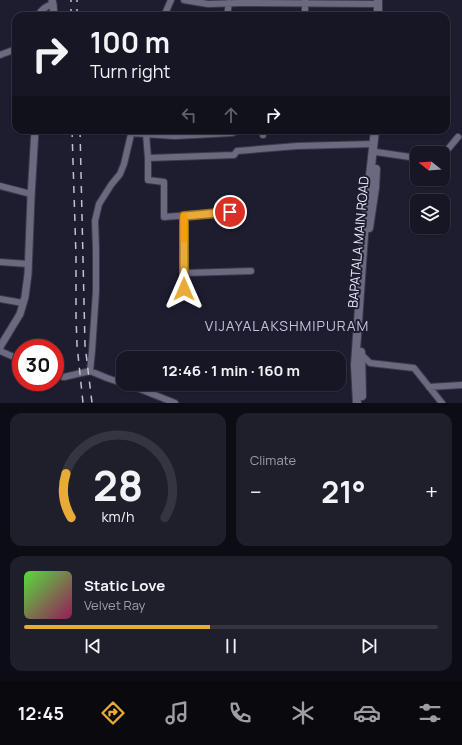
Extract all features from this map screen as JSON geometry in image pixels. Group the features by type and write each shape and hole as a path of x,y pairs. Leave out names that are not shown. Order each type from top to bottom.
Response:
{"main road":[{"name":"BAPATALA MAIN ROAD","path":"357,403 356,365 365,221 375,134"},
{"name":"BAPATALA MAIN ROAD","path":"362,403 361,354 370,225 375,188 374,149"}],"street":[{"path":"166,12 171,0"},
{"path":"184,0 229,3 378,2"},
{"path":"40,12 43,8 53,2 54,12"},
{"path":"228,12 229,3"},
{"path":"0,56 12,51"},
{"path":"0,347 20,314 28,274 35,134"},
{"path":"90,371 96,291 95,221 100,204 111,185 120,174 132,134"},
{"path":"207,134 146,134 148,180 164,182 164,217 230,212"},
{"path":"450,147 458,137"},
{"path":"148,158 234,154 237,151 290,146 374,149 410,157"},
{"path":"0,186 31,194"},
{"path":"184,216 184,289"},
{"path":"0,262 28,264"},
{"path":"184,273 250,271"},
{"path":"0,299 23,303"},
{"path":"0,351 12,356"},
{"path":"361,354 370,363 414,368 442,403"},
{"path":"64,377 90,371 175,403"},
{"path":"429,387 462,385"}],"railway":[{"path":"71,0 71,12"},
{"path":"77,0 77,12"},
{"path":"72,134 77,345 83,403"},
{"path":"80,134 85,345 92,403"}],"slow traffic":[{"path":"184,216 184,239"}],"district":[{"name":"VIJAYALAKSHMIPURAM","path":"287,325"}],"route":[{"path":"184,289 184,216 230,212"}]}
